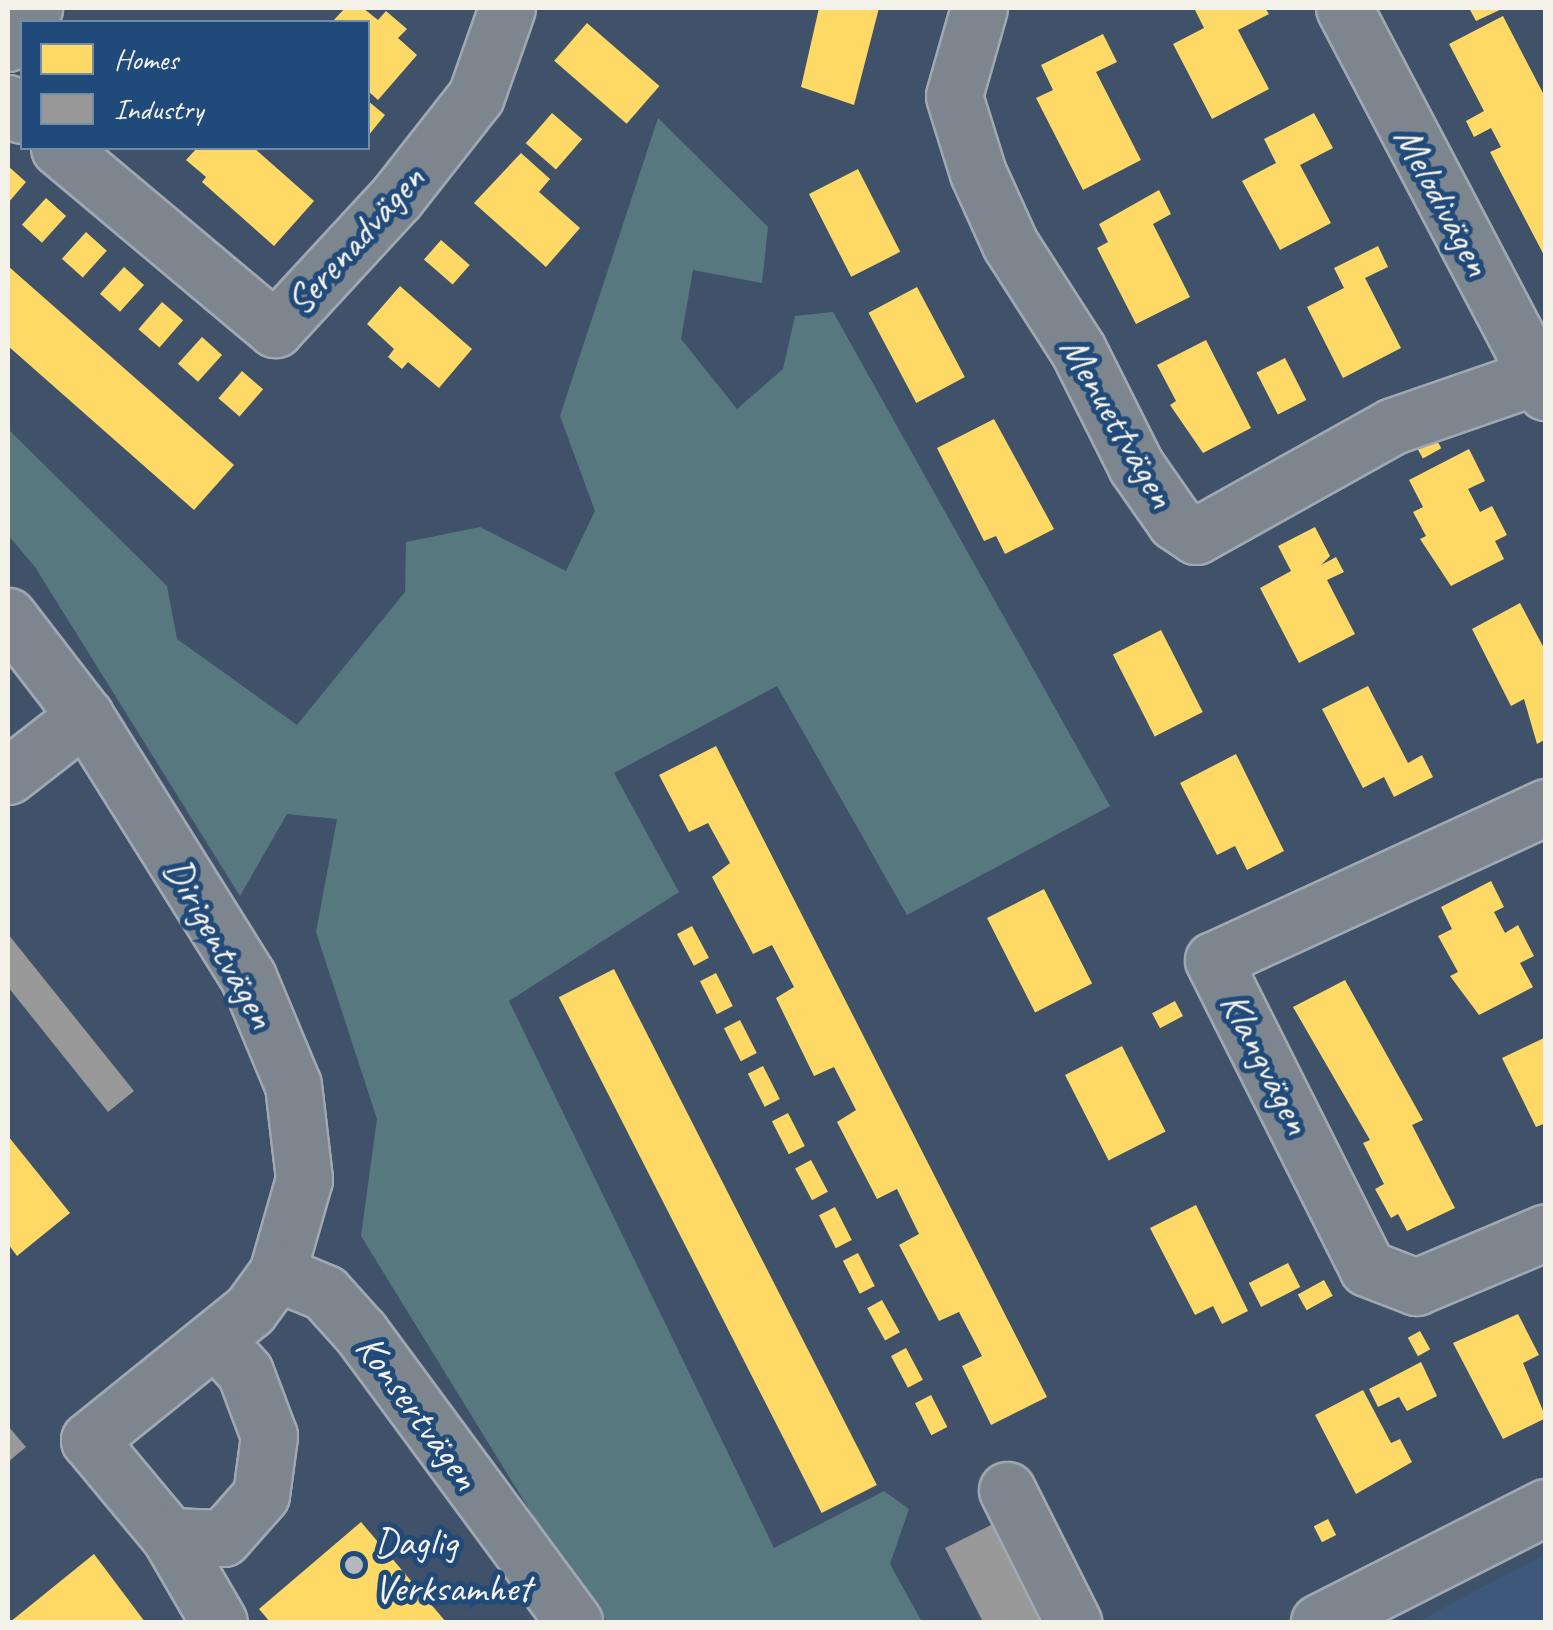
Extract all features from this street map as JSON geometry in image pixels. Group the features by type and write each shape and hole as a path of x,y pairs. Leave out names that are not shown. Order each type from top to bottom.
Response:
{"street":[{"name":"Serenadvägen","path":"61,150 275,329 396,198 476,96 507,8"},
{"name":"Menuettvägen","path":"979,8 954,96 978,173 1010,244 1078,350 1136,466 1176,522 1196,536 1393,426 1541,384"},
{"name":"Melodivägen","path":"1344,8 1541,384"},
{"name":"Dirigentvägen","path":"8,616 85,716 248,977 293,1084 304,1179 277,1273 250,1310 89,1440 169,1536"},
{"path":"8,776 85,716"},
{"name":"Klangvägen","path":"1546,806 1213,960 1367,1268 1416,1287 1546,1232"},
{"name":"Konsertvägen","path":"277,1273 325,1293 361,1333 574,1622"},
{"path":"200,1616 169,1536 223,1538 260,1495 269,1436 245,1372 216,1340"},
{"path":"1006,1490 1074,1622"},
{"path":"1319,1622 1546,1507"}],"shaded area":[{"path":"1545,1554 1545,1622 1417,1622"}],"green space":[{"path":"658,118 768,227 762,283 693,270 681,339 737,409 783,369 795,316 833,312 1110,806 907,915 777,686 614,773 679,892 509,1001 774,1548 884,1491 909,1509 890,1564 922,1622 608,1622 567,1571 361,1236 377,1119 316,932 337,819 287,814 240,896 35,567 8,535 8,429 167,586 177,639 297,725 405,592 406,542 480,527 566,571 595,511 560,416"}],"building: Homes":[{"path":"345,8 363,8 378,20 386,11 407,29 398,38 417,55 378,100 370,93 370,20 334,20"},
{"path":"819,8 879,8 854,105 801,87"},
{"path":"1194,8 1265,8 1269,14 1238,30 1269,89 1212,119 1173,44 1204,28"},
{"path":"1469,8 1504,8 1476,21"},
{"path":"1503,16 1546,99 1546,259 1490,152 1501,147 1491,128 1474,137 1466,121 1484,111 1449,44"},
{"path":"587,23 659,86 627,124 554,61"},
{"path":"1103,34 1117,62 1096,72 1141,160 1083,190 1036,98 1053,90 1041,65"},
{"path":"370,103 385,115 370,134"},
{"path":"552,113 582,139 556,169 526,143"},
{"path":"1314,113 1333,148 1300,165 1331,223 1280,250 1242,181 1276,163 1264,139"},
{"path":"195,150 256,150 314,201 274,246 202,182 206,177 186,160"},
{"path":"521,153 550,179 539,192 580,228 546,267 474,203"},
{"path":"8,166 26,182 8,203"},
{"path":"858,169 900,252 851,277 809,194"},
{"path":"1159,190 1171,214 1153,224 1190,297 1136,324 1097,248 1108,242 1099,224"},
{"path":"46,198 66,216 42,243 22,225"},
{"path":"86,232 107,251 83,277 62,259"},
{"path":"441,240 470,265 453,285 424,260"},
{"path":"1378,246 1388,267 1365,278 1401,348 1343,378 1307,307 1344,288 1334,268"},
{"path":"8,266 234,465 194,510 8,346"},
{"path":"124,267 144,285 120,312 100,294"},
{"path":"400,286 472,349 439,388 408,362 402,369 388,357 394,349 367,324"},
{"path":"917,287 965,377 916,403 868,313"},
{"path":"162,302 183,320 160,348 138,329"},
{"path":"202,337 222,355 198,382 178,364"},
{"path":"1206,340 1251,428 1203,453 1170,405 1176,401 1157,365"},
{"path":"1285,358 1306,400 1278,414 1256,373"},
{"path":"242,371 263,389 240,417 218,398"},
{"path":"994,419 1054,529 1005,554 996,536 984,541 937,448"},
{"path":"1435,437 1441,448 1423,459 1417,447"},
{"path":"1469,449 1485,481 1468,489 1480,512 1492,506 1507,535 1495,541 1504,559 1451,586 1420,539 1426,536 1413,512 1423,507 1409,480"},
{"path":"1315,527 1330,556 1321,565 1336,557 1344,572 1327,580 1355,634 1299,663 1260,588 1291,571 1278,546"},
{"path":"1520,603 1546,652 1546,739 1537,744 1524,699 1511,706 1472,629"},
{"path":"1161,630 1203,712 1155,736 1113,655"},
{"path":"1368,686 1408,763 1422,755 1433,777 1394,797 1384,777 1363,788 1322,709"},
{"path":"716,746 1047,1397 991,1425 962,1366 982,1356 959,1312 939,1321 899,1245 919,1234 897,1189 877,1199 837,1122 856,1110 834,1067 814,1076 776,998 794,987 772,945 753,954 712,877 730,863 708,823 689,832 659,775"},
{"path":"1236,754 1284,851 1247,870 1235,846 1217,855 1180,783"},
{"path":"1491,881 1504,907 1494,912 1505,933 1518,925 1534,956 1520,963 1533,987 1479,1015 1450,976 1458,972 1438,936 1452,929 1441,907"},
{"path":"1044,889 1092,983 1035,1013 987,918"},
{"path":"692,926 709,958 694,966 677,934"},
{"path":"614,969 877,1485 822,1513 559,997"},
{"path":"716,973 733,1006 717,1014 700,981"},
{"path":"1345,980 1423,1120 1412,1125 1455,1208 1407,1231 1398,1214 1391,1218 1375,1189 1384,1184 1363,1143 1370,1140 1293,1007"},
{"path":"1175,1001 1183,1016 1160,1028 1152,1013"},
{"path":"740,1020 757,1053 741,1061 724,1028"},
{"path":"1546,1037 1546,1123 1536,1127 1502,1058"},
{"path":"1122,1046 1166,1132 1109,1161 1065,1075"},
{"path":"763,1066 780,1099 765,1107 748,1074"},
{"path":"788,1113 805,1146 789,1154 772,1121"},
{"path":"8,1136 70,1213 17,1256 8,1244"},
{"path":"811,1160 828,1192 812,1200 795,1168"},
{"path":"1196,1205 1248,1311 1222,1324 1213,1306 1195,1315 1150,1228"},
{"path":"835,1207 852,1240 836,1248 819,1215"},
{"path":"858,1253 875,1286 860,1294 843,1261"},
{"path":"1288,1263 1300,1287 1261,1307 1249,1283"},
{"path":"1324,1280 1333,1296 1306,1310 1298,1295"},
{"path":"882,1300 900,1332 885,1341 867,1308"},
{"path":"1518,1314 1539,1355 1523,1363 1546,1418 1503,1439 1453,1343"},
{"path":"1420,1331 1430,1349 1418,1356 1408,1338"},
{"path":"906,1348 923,1380 908,1388 891,1356"},
{"path":"1421,1362 1437,1396 1407,1411 1399,1397 1378,1407 1369,1389"},
{"path":"1363,1390 1391,1443 1400,1439 1412,1462 1356,1494 1315,1415"},
{"path":"931,1395 947,1427 931,1435 915,1403"},
{"path":"1328,1519 1336,1535 1322,1542 1314,1526"},
{"name":"Daglig Verksamhet","path":"361,1522 446,1622 270,1622 259,1609"},
{"path":"94,1554 145,1622 10,1622"}],"building: Industry":[{"path":"8,934 134,1091 108,1112 8,987"},
{"path":"8,1426 26,1447 8,1462"},
{"path":"1001,1520 1053,1622 983,1622 945,1548"}],"place":[{"name":"Daglig Verksamhet","path":"354,1565"}]}
